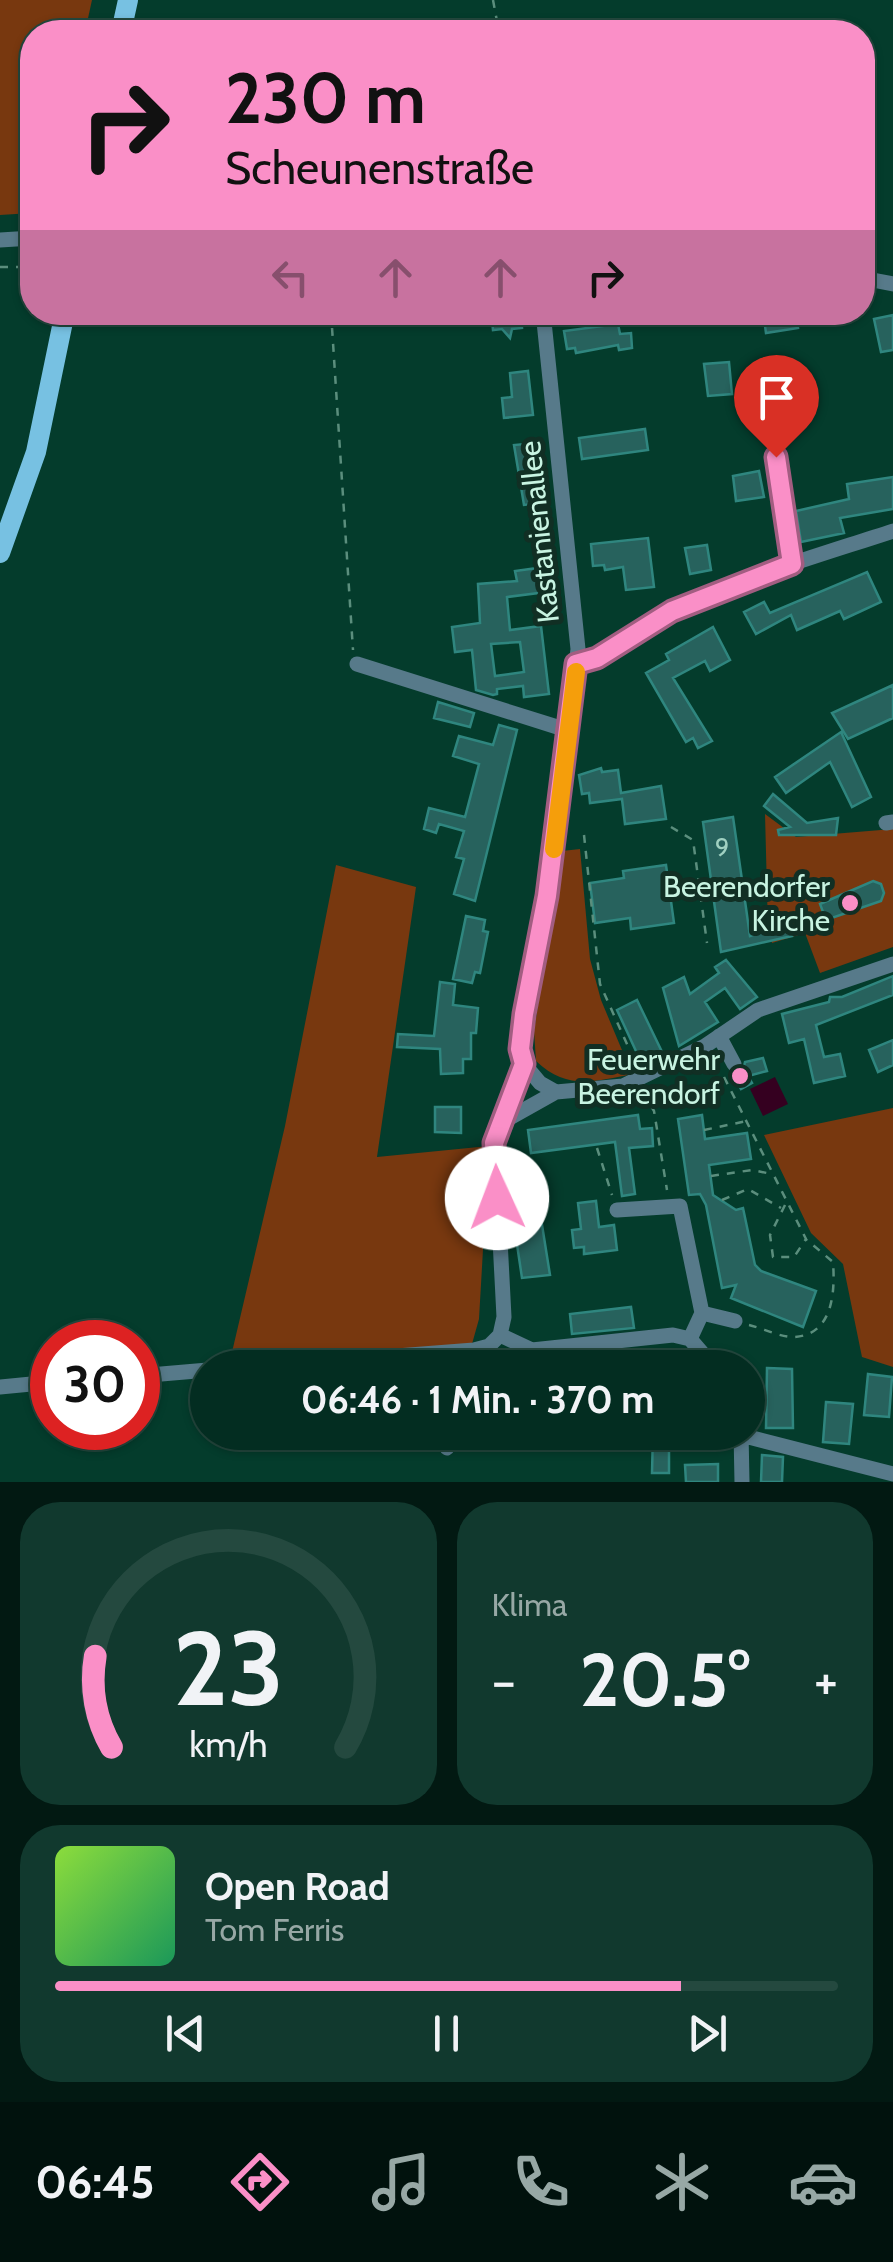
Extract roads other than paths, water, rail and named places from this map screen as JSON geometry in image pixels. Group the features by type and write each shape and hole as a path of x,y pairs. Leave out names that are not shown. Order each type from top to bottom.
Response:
{"main road":[{"path":"0,553 36,452 62,325"}],"street":[{"name":"Kastanienallee","path":"490,1350 504,1318 494,1143 524,1064 520,1049 524,1014 539,949 576,664 576,613 544,325"},
{"path":"776,457 792,564"},
{"path":"576,664 597,658 672,611 893,530"},
{"path":"357,664 570,732"},
{"path":"500,1124 556,1092 602,1090 638,1081 758,1010 893,964"},
{"path":"719,1036 727,1068"},
{"path":"524,1064 540,1083 556,1092"},
{"path":"617,1210 680,1206 702,1313 690,1339"},
{"path":"702,1313 736,1321"},
{"path":"404,1350 494,1340 532,1350 673,1334 690,1339 700,1350"},
{"path":"160,1374 190,1372"},
{"path":"0,1387 30,1384"},
{"path":"765,1440 893,1474"},
{"path":"741,1450 742,1482"}],"place":[{"name":"Beerendorfer Kirche","path":"850,903"},
{"name":"Feuerwehr Beerendorf","path":"740,1076"}]}
